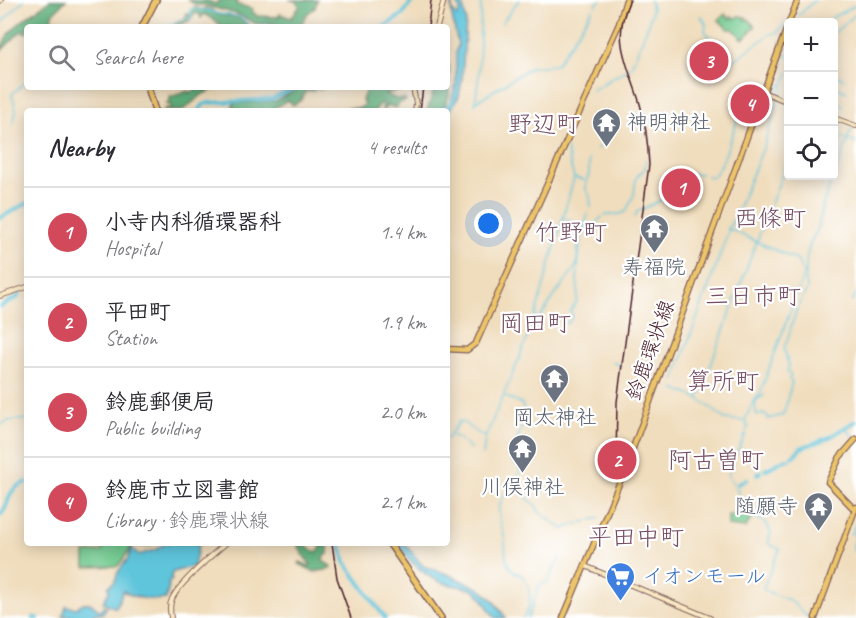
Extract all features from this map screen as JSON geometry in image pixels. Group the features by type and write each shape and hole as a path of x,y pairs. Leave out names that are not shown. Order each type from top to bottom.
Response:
{"highway":[{"path":"143,24 155,0"},
{"path":"149,90 155,108"},
{"path":"390,546 440,618"}],"main road":[{"path":"438,24 444,0"},
{"path":"450,349 469,349 477,342 619,24 626,0"},
{"name":"鈴鹿環状線","path":"791,18 798,0"},
{"name":"鈴鹿環状線","path":"563,618 626,467 784,37"},
{"path":"414,90 416,108"},
{"path":"763,92 784,100"},
{"path":"838,119 856,126"},
{"path":"0,296 24,288"},
{"path":"815,618 855,509 828,482 840,457 856,439"},
{"path":"171,618 170,604 174,595 223,546"},
{"path":"585,566 710,618"}],"green space":[{"path":"50,0 66,0 52,14 51,24 24,24 24,32 21,31 0,52 8,35 20,22"},
{"path":"188,0 209,1 215,4 220,0 237,0 236,4 253,9 252,11 257,16 278,17 280,14 291,18 300,6 295,1 289,0 317,0 315,8 308,13 302,24 256,24 237,14 196,5"},
{"path":"194,7 202,10 205,8 216,14 237,17 246,24 220,24 204,14 201,18 195,13 189,21 175,24 188,19 185,16 186,13 191,17 190,11"},
{"path":"725,14 729,19 732,16 735,19 738,16 746,17 745,20 749,19 755,27 743,39 719,20"},
{"path":"196,90 212,90 203,94 186,108 171,108 171,105 166,104 170,97 188,91 189,93"},
{"path":"296,90 315,90 306,91 301,100 293,105 288,100 275,108 232,108 234,103 276,101"},
{"path":"366,90 400,90 385,94 406,101 399,103 396,108 387,105 382,108 383,104 380,103 377,108 361,108 364,104 362,100"},
{"path":"434,90 449,90 444,108 428,108"},
{"path":"728,515 753,517 745,528 728,526"},
{"path":"101,546 132,546 118,566 85,567 85,553 102,551"},
{"path":"298,546 307,546 317,552 321,546 328,546 328,554 323,558 324,562 331,566 330,569 315,572 299,564 300,562 311,565"}],"water":[{"path":"452,0 452,10 457,17 460,11 457,0 462,0 466,20 459,96 450,111 456,83 458,46 451,5"},
{"path":"161,546 198,546 194,566 173,572 172,580 168,583 166,599 144,598 123,591 116,608 103,602 109,592 108,587 115,581 132,548 138,555"},
{"path":"399,546 406,546 423,566 480,589 493,600 506,618 496,618 479,594 464,587 437,580 406,556"},
{"path":"83,603 90,603 100,611 104,606 107,607 102,614 96,613 92,618 63,616 66,606 76,608"}],"waterway":[{"path":"0,24 24,0"},
{"path":"388,24 402,15 413,0"},
{"path":"475,104 479,74 481,0"},
{"path":"502,23 519,0"},
{"path":"595,6 600,0"},
{"path":"592,90 631,67 647,28 652,10 650,0"},
{"path":"799,15 815,0"},
{"path":"832,18 856,5"},
{"path":"174,24 179,20 191,18 189,11 194,8 234,16 248,24"},
{"path":"477,101 531,67 556,65 593,9"},
{"path":"838,30 856,14"},
{"path":"701,16 706,24 705,31 710,37 708,40 732,62 784,26"},
{"path":"838,77 844,79"},
{"path":"16,110 12,94 24,83"},
{"path":"779,96 784,83"},
{"path":"769,93 782,85"},
{"path":"838,88 847,92"},
{"path":"201,108 208,103 272,99 291,90"},
{"path":"674,381 728,229 764,146 778,99"},
{"path":"447,108 454,100"},
{"path":"838,103 843,105"},
{"path":"714,177 724,158 741,110 753,113"},
{"path":"13,125 16,111"},
{"path":"847,140 852,128"},
{"path":"604,143 613,133"},
{"path":"838,137 847,140"},
{"path":"848,140 856,143"},
{"path":"838,167 848,140"},
{"path":"596,149 603,144"},
{"path":"535,317 574,178 566,148"},
{"path":"587,180 589,160"},
{"path":"636,178 645,168 646,160"},
{"path":"732,307 784,170"},
{"path":"681,175 701,174"},
{"path":"635,217 637,212 663,199 679,176"},
{"path":"707,176 712,177"},
{"path":"575,178 584,180"},
{"path":"634,194 636,179"},
{"path":"806,276 808,250 818,227 826,196 834,180"},
{"path":"586,181 586,189 590,197"},
{"path":"626,211 634,195"},
{"path":"590,199 591,207"},
{"path":"0,218 24,205"},
{"path":"583,233 588,213"},
{"path":"605,215 621,214"},
{"path":"595,224 602,217"},
{"path":"564,218 583,227"},
{"path":"577,264 579,239 585,222"},
{"path":"584,234 590,228"},
{"path":"729,229 797,260 804,274 759,396 754,400 745,420"},
{"path":"578,265 579,246 583,234"},
{"path":"559,290 577,265"},
{"path":"578,266 578,288"},
{"path":"806,279 807,288"},
{"path":"577,302 578,289"},
{"path":"796,311 807,289"},
{"path":"0,307 18,297 19,291"},
{"path":"536,317 539,319 558,291"},
{"path":"855,297 856,293"},
{"path":"561,320 568,324 573,315 570,312 576,303"},
{"path":"720,341 732,308"},
{"path":"790,330 796,312"},
{"path":"520,356 535,319"},
{"path":"788,397 792,382 787,371 789,366 784,349 790,332"},
{"path":"708,373 719,342"},
{"path":"483,455 485,438 520,357"},
{"path":"613,362 620,366"},
{"path":"699,397 707,374"},
{"path":"674,389 696,397 710,407"},
{"path":"764,395 756,400 755,407 757,415 765,414 768,419 783,415 788,399"},
{"path":"504,396 522,404 524,411 527,412 512,461"},
{"path":"711,408 725,419 744,421"},
{"path":"0,426 10,421 24,419"},
{"path":"451,433 460,421"},
{"path":"461,421 471,428"},
{"path":"745,421 748,427 746,431"},
{"path":"792,457 801,448 828,438 856,421"},
{"path":"845,428 855,438"},
{"path":"472,429 484,437"},
{"path":"450,434 461,440"},
{"path":"743,439 746,434"},
{"path":"736,455 743,440"},
{"path":"461,441 471,449"},
{"path":"610,443 615,444"},
{"path":"782,461 788,459"},
{"path":"765,470 780,462"},
{"path":"505,539 499,507 520,473 519,468 513,463"},
{"path":"730,471 733,463"},
{"path":"729,473 734,484"},
{"path":"738,484 747,479"},
{"path":"518,482 522,485 527,498 536,505 539,512 563,529 579,523"},
{"path":"0,515 14,489 24,483"},
{"path":"734,486 738,491 738,501 749,507 755,514"},
{"path":"754,517 762,521"},
{"path":"591,520 600,518"},
{"path":"582,522 587,521"},
{"path":"764,521 771,534"},
{"path":"855,531 853,530 856,522"},
{"path":"850,533 854,534"},
{"path":"768,544 770,535"},
{"path":"854,552 856,537"},
{"path":"505,541 507,563 512,570 523,577 528,587 529,604 523,618"},
{"path":"770,545 775,547"},
{"path":"341,546 345,562 385,618"},
{"path":"773,564 780,549 777,548"},
{"path":"528,618 539,586 548,581 560,557"},
{"path":"768,577 773,566"},
{"path":"766,591 763,589 767,579"},
{"path":"768,592 773,594"},
{"path":"776,595 789,600"},
{"path":"790,600 805,615"},
{"path":"806,615 812,618"},
{"path":"33,618 38,618"}],"railway":[{"path":"428,24 431,0"},
{"path":"616,462 617,402 649,165 644,119 621,40 624,14 630,0"},
{"path":"420,108 423,90"},
{"path":"332,546 337,578 351,618"}],"place":[{"name":"鈴鹿郵便局","path":"709,61"},
{"name":"鈴鹿市立図書館","path":"750,104"},
{"name":"神明神社","path":"606,148"},
{"name":"小寺内科循環器科","path":"681,188"},
{"name":"寿福院","path":"654,254"},
{"name":"岡太神社","path":"555,404"},
{"name":"平田町","path":"617,460"},
{"name":"川俣神社","path":"523,474"},
{"name":"随願寺","path":"819,532"},
{"name":"イオンモール","path":"621,602"}],"district":[{"name":"野辺町","path":"544,124"},
{"name":"西條町","path":"770,218"},
{"name":"竹野町","path":"571,232"},
{"name":"三日市町","path":"753,296"},
{"name":"岡田町","path":"535,323"},
{"name":"算所町","path":"723,381"},
{"name":"阿古曽町","path":"716,460"},
{"name":"平田中町","path":"636,537"}]}
